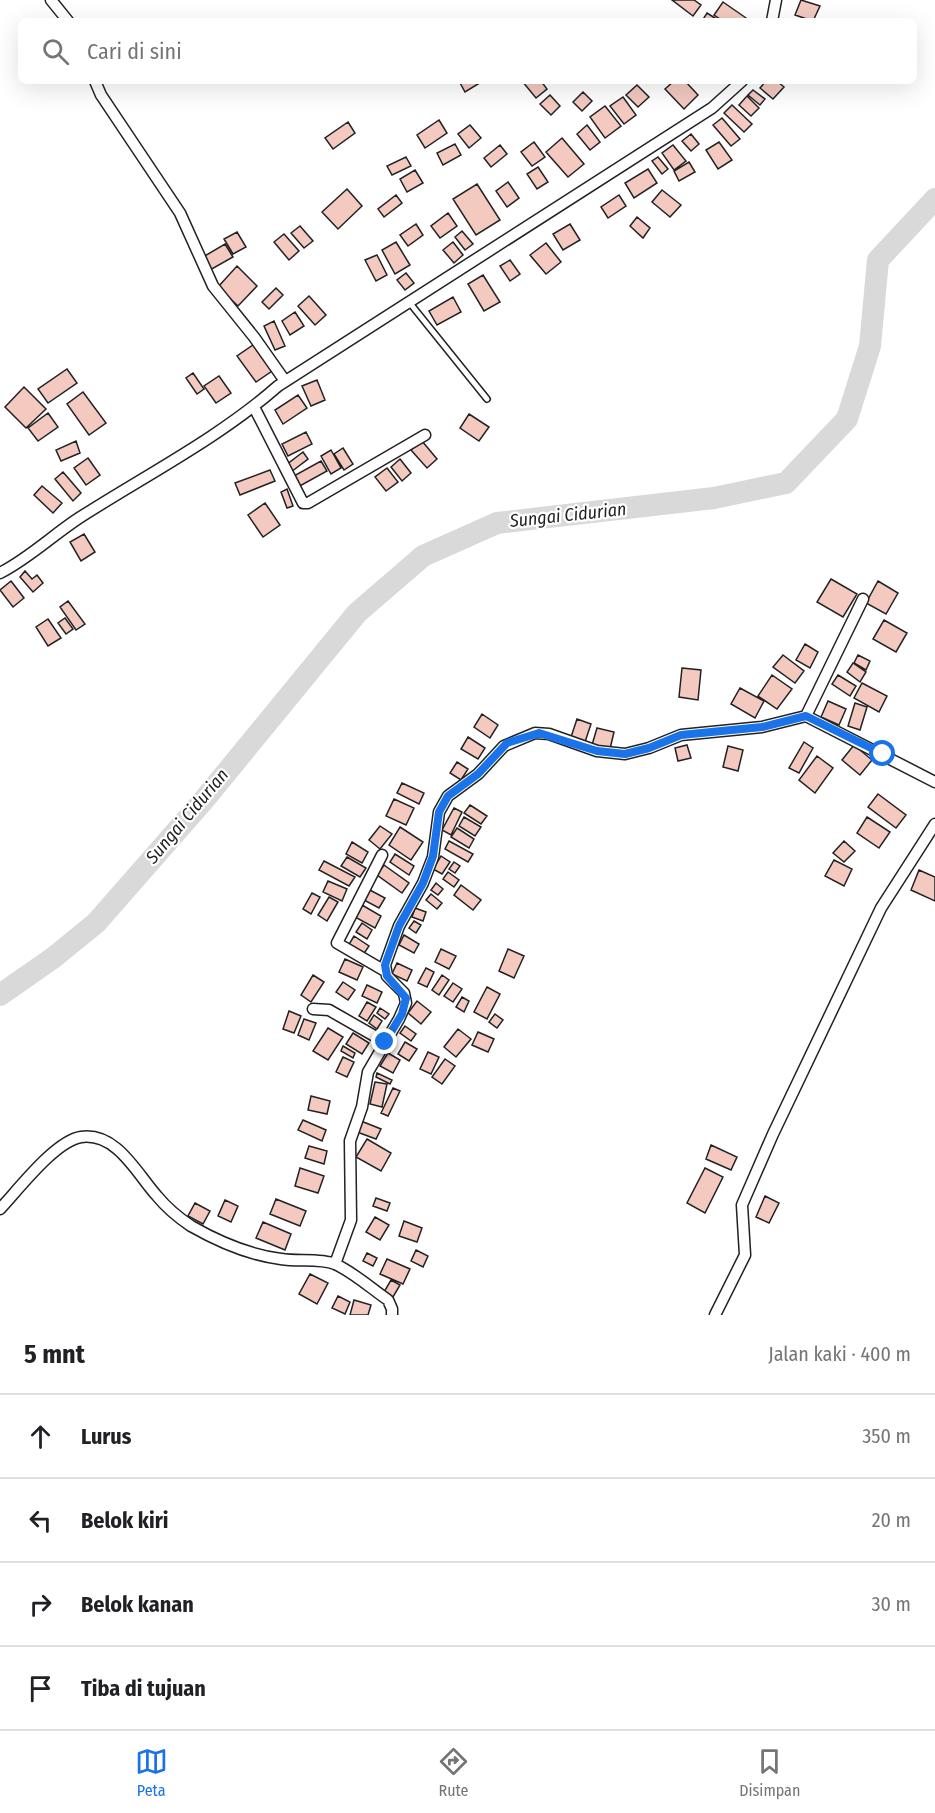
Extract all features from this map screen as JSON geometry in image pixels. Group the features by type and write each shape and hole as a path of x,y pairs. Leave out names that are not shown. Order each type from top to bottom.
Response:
{"street":[{"path":"51,0 66,18"},
{"path":"773,18 776,0"},
{"path":"96,84 101,95 180,213 213,286 255,337 285,381"},
{"path":"2,569 254,408 285,381 712,108 739,84"},
{"path":"254,408 303,503 308,504 426,435"},
{"path":"806,716 863,599"},
{"path":"385,971 399,926 419,890 433,856 439,812 448,796 478,774 507,743 539,733 597,751 625,754 649,748 681,735 762,727 806,716 935,782"},
{"path":"716,1315 745,1255 742,1205 773,1134 881,908 935,824"},
{"path":"335,1264 351,1220 350,1141 362,1107 368,1072 402,1014 406,998 385,971 337,943 382,855"},
{"path":"313,1010 329,1010 385,1042"},
{"path":"0,1209 51,1155 73,1140 88,1137 105,1142 120,1152 158,1197 188,1224 203,1233 254,1254 335,1264 388,1300 393,1309 392,1315"}],"lane":[{"path":"409,302 487,399"}],"building":[{"path":"672,0 694,0 701,5 693,16"},
{"path":"801,0 820,6 814,18 795,15"},
{"path":"723,2 746,18 718,18 714,15"},
{"path":"707,13 715,18 704,18"},
{"path":"461,84 478,84 465,92"},
{"path":"524,84 543,84 547,89 536,98"},
{"path":"671,84 688,84 698,95 684,109 665,89"},
{"path":"763,84 780,84 784,87 773,99 760,88"},
{"path":"637,85 649,97 638,107 626,95"},
{"path":"753,90 765,99 760,105 748,95"},
{"path":"583,92 592,101 582,111 573,102"},
{"path":"550,95 560,106 551,115 540,104"},
{"path":"747,96 759,108 751,116 739,105"},
{"path":"623,97 636,115 624,124 610,106"},
{"path":"732,105 752,124 744,132 724,113"},
{"path":"605,106 621,126 605,138 590,117"},
{"path":"722,118 740,139 731,146 713,125"},
{"path":"439,120 447,133 425,148 417,135"},
{"path":"348,122 355,133 333,149 325,138"},
{"path":"470,125 481,138 469,148 458,134"},
{"path":"587,125 600,142 590,150 577,134"},
{"path":"691,134 699,144 691,151 682,141"},
{"path":"562,138 584,164 568,177 546,152"},
{"path":"534,142 545,157 532,166 521,152"},
{"path":"719,142 732,160 718,169 706,150"},
{"path":"455,144 461,155 443,165 437,153"},
{"path":"500,145 507,154 491,167 484,158"},
{"path":"673,145 686,161 674,170 662,153"},
{"path":"406,157 411,166 392,175 387,166"},
{"path":"658,157 668,169 662,174 652,161"},
{"path":"689,162 695,172 679,181 674,171"},
{"path":"538,167 548,182 537,189 527,174"},
{"path":"648,169 657,183 634,198 625,183"},
{"path":"415,170 423,183 407,192 400,179"},
{"path":"508,182 519,198 507,207 496,191"},
{"path":"477,184 500,220 476,235 453,199"},
{"path":"347,189 362,206 338,229 322,212"},
{"path":"662,190 681,205 670,217 652,202"},
{"path":"396,195 402,203 384,217 378,209"},
{"path":"619,195 626,206 608,218 601,207"},
{"path":"448,213 457,226 440,238 431,226"},
{"path":"637,217 650,228 643,238 630,226"},
{"path":"416,224 423,235 408,246 400,235"},
{"path":"570,224 580,240 563,250 553,234"},
{"path":"300,226 313,241 304,248 291,233"},
{"path":"462,231 473,244 465,250 455,237"},
{"path":"237,232 246,247 233,254 224,239"},
{"path":"284,234 299,251 289,260 274,242"},
{"path":"396,242 410,265 395,274 382,250"},
{"path":"453,242 463,255 454,263 443,250"},
{"path":"546,243 561,262 546,274 530,255"},
{"path":"225,244 233,257 210,270 203,257"},
{"path":"377,255 387,275 376,281 365,260"},
{"path":"510,260 520,274 510,281 500,266"},
{"path":"237,266 257,286 238,306 218,287"},
{"path":"406,273 414,283 405,290 397,280"},
{"path":"483,275 500,302 484,311 468,284"},
{"path":"276,288 283,295 269,309 262,302"},
{"path":"309,296 326,315 315,325 298,306"},
{"path":"453,297 461,312 437,325 429,311"},
{"path":"295,312 304,326 290,335 282,321"},
{"path":"274,321 285,346 275,350 264,326"},
{"path":"253,345 272,371 256,382 237,356"},
{"path":"67,369 77,383 48,403 38,389"},
{"path":"193,373 204,389 197,394 186,378"},
{"path":"219,376 231,393 216,403 204,386"},
{"path":"317,380 325,400 311,406 302,386"},
{"path":"24,387 46,409 26,428 5,407"},
{"path":"83,392 106,423 89,435 67,404"},
{"path":"298,395 307,408 283,424 275,410"},
{"path":"48,413 58,427 38,441 28,428"},
{"path":"469,414 489,427 479,441 460,428"},
{"path":"306,432 312,444 288,456 282,444"},
{"path":"76,441 80,453 61,461 56,450"},
{"path":"422,441 437,459 427,468 411,450"},
{"path":"343,448 353,464 344,470 334,454"},
{"path":"331,450 341,468 331,474 321,456"},
{"path":"303,452 308,459 291,472 286,465"},
{"path":"88,458 100,475 86,485 74,468"},
{"path":"400,459 411,473 402,481 391,467"},
{"path":"321,461 327,471 298,487 292,477"},
{"path":"387,468 398,482 386,491 375,477"},
{"path":"270,470 275,481 240,495 235,483"},
{"path":"63,472 81,493 73,501 55,479"},
{"path":"42,486 62,503 53,513 34,495"},
{"path":"287,489 293,506 287,508 281,492"},
{"path":"265,503 280,525 263,537 248,515"},
{"path":"84,534 95,552 81,561 70,542"},
{"path":"25,571 32,579 37,575 43,583 33,592 20,577"},
{"path":"831,579 857,594 843,617 817,602"},
{"path":"11,581 24,598 13,607 0,590"},
{"path":"878,581 898,593 886,614 866,603"},
{"path":"68,601 85,624 76,630 60,607"},
{"path":"65,618 73,629 66,634 58,623"},
{"path":"48,619 61,638 48,646 36,627"},
{"path":"884,620 907,633 896,652 873,639"},
{"path":"805,644 818,652 810,668 796,660"},
{"path":"783,655 804,671 795,683 773,667"},
{"path":"858,655 870,661 866,670 854,663"},
{"path":"853,663 866,672 860,682 847,672"},
{"path":"682,668 701,670 698,700 679,697"},
{"path":"772,675 792,689 777,709 758,696"},
{"path":"838,675 856,686 850,696 832,684"},
{"path":"862,683 887,696 879,712 854,698"},
{"path":"740,688 764,701 755,718 731,704"},
{"path":"828,701 846,709 839,725 821,717"},
{"path":"855,703 867,707 860,730 848,726"},
{"path":"482,714 498,725 490,738 474,727"},
{"path":"577,719 591,724 584,745 570,740"},
{"path":"597,728 614,732 610,749 592,745"},
{"path":"468,737 485,748 478,759 461,749"},
{"path":"804,742 813,748 799,773 789,768"},
{"path":"687,745 691,758 678,761 675,748"},
{"path":"854,745 872,760 860,775 842,760"},
{"path":"728,746 743,750 738,771 723,767"},
{"path":"817,756 833,768 815,793 799,780"},
{"path":"457,762 468,769 461,780 450,773"},
{"path":"402,783 424,793 419,804 397,793"},
{"path":"878,794 906,815 896,828 868,807"},
{"path":"394,799 414,808 406,825 386,816"},
{"path":"470,805 487,816 481,824 464,813"},
{"path":"454,808 462,812 451,835 442,830"},
{"path":"464,817 481,827 475,836 459,826"},
{"path":"867,817 890,832 879,848 857,833"},
{"path":"380,826 392,834 380,849 369,840"},
{"path":"400,827 423,842 411,860 389,845"},
{"path":"457,828 474,839 469,848 451,837"},
{"path":"449,841 473,854 468,862 445,849"},
{"path":"844,841 855,851 844,862 833,853"},
{"path":"352,842 368,852 362,863 346,854"},
{"path":"395,854 414,866 409,875 390,862"},
{"path":"441,856 450,862 442,874 433,869"},
{"path":"347,857 366,868 360,877 341,866"},
{"path":"834,860 852,869 844,886 825,876"},
{"path":"324,861 355,877 349,886 319,870"},
{"path":"454,862 460,866 455,873 449,869"},
{"path":"384,865 409,883 402,893 377,875"},
{"path":"919,870 935,877 935,901 911,890"},
{"path":"448,872 459,880 454,887 443,879"},
{"path":"328,881 347,889 342,901 323,892"},
{"path":"436,883 443,889 438,895 431,890"},
{"path":"461,885 481,900 473,910 454,895"},
{"path":"368,889 385,898 379,908 362,899"},
{"path":"312,893 320,897 311,914 303,909"},
{"path":"431,894 442,903 437,909 426,900"},
{"path":"329,897 338,902 327,921 318,915"},
{"path":"362,905 381,916 375,928 355,917"},
{"path":"415,908 426,912 423,921 412,917"},
{"path":"414,921 421,925 416,933 409,928"},
{"path":"362,923 372,930 367,939 356,932"},
{"path":"404,935 419,944 414,953 399,945"},
{"path":"354,936 369,946 363,955 348,946"},
{"path":"441,949 456,956 449,969 435,962"},
{"path":"508,949 524,956 514,978 499,971"},
{"path":"345,959 363,967 357,980 339,972"},
{"path":"397,963 412,970 407,981 392,974"},
{"path":"426,968 434,972 427,987 418,983"},
{"path":"313,975 324,982 311,1002 301,995"},
{"path":"442,975 449,980 439,995 432,990"},
{"path":"343,982 355,990 348,1000 336,992"},
{"path":"453,983 462,989 453,1002 444,996"},
{"path":"367,985 382,992 377,1003 362,996"},
{"path":"487,987 500,994 487,1019 474,1012"},
{"path":"462,997 469,1001 464,1012 456,1007"},
{"path":"417,1001 431,1012 421,1024 408,1013"},
{"path":"367,1002 376,1007 367,1021 359,1016"},
{"path":"380,1008 389,1014 385,1019 377,1013"},
{"path":"289,1011 301,1016 294,1033 283,1029"},
{"path":"495,1014 503,1020 497,1028 489,1022"},
{"path":"374,1015 382,1021 377,1029 369,1023"},
{"path":"304,1019 316,1023 309,1040 298,1035"},
{"path":"405,1026 416,1034 411,1041 400,1033"},
{"path":"328,1028 343,1037 328,1060 313,1051"},
{"path":"458,1029 471,1039 456,1057 444,1047"},
{"path":"478,1032 494,1039 488,1052 472,1045"},
{"path":"353,1033 369,1043 362,1054 346,1044"},
{"path":"405,1042 417,1049 409,1061 398,1054"},
{"path":"343,1046 355,1053 353,1058 341,1051"},
{"path":"428,1052 439,1057 431,1074 420,1069"},
{"path":"388,1053 400,1060 393,1073 380,1066"},
{"path":"343,1057 354,1062 347,1077 336,1072"},
{"path":"445,1059 455,1066 442,1084 432,1077"},
{"path":"377,1073 392,1080 390,1084 376,1077"},
{"path":"375,1082 387,1084 382,1107 370,1104"},
{"path":"393,1088 400,1091 388,1116 381,1113"},
{"path":"311,1096 330,1101 327,1114 308,1110"},
{"path":"303,1120 326,1130 322,1141 298,1130"},
{"path":"361,1121 381,1129 376,1139 357,1132"},
{"path":"367,1139 391,1153 381,1171 356,1157"},
{"path":"711,1145 737,1157 731,1170 706,1159"},
{"path":"309,1146 327,1151 324,1164 305,1158"},
{"path":"300,1168 324,1176 318,1193 295,1186"},
{"path":"705,1168 723,1177 705,1213 687,1203"},
{"path":"765,1196 779,1203 769,1223 756,1217"},
{"path":"376,1198 390,1203 387,1211 373,1206"},
{"path":"276,1199 306,1211 300,1226 270,1214"},
{"path":"225,1200 238,1206 231,1222 218,1216"},
{"path":"195,1203 210,1211 203,1224 188,1216"},
{"path":"375,1217 389,1225 380,1240 366,1232"},
{"path":"404,1221 422,1228 417,1242 399,1236"},
{"path":"263,1222 291,1234 285,1250 256,1238"},
{"path":"416,1250 428,1256 423,1267 411,1261"},
{"path":"367,1253 377,1258 373,1266 363,1261"},
{"path":"387,1259 410,1269 403,1284 380,1274"},
{"path":"310,1274 328,1283 317,1304 299,1294"},
{"path":"391,1280 400,1285 393,1297 384,1292"},
{"path":"338,1296 350,1302 345,1314 332,1308"},
{"path":"354,1300 371,1305 368,1315 350,1315"}],"waterway":[{"name":"Sungai Cidurian","path":"0,995 53,958 96,923 203,801 357,613 423,556 497,523 714,498 786,483 847,419 870,346 878,260 935,199"}],"route":[{"path":"385,1042 402,1014 406,998 387,976 385,965 399,926 423,883 433,856 439,812 448,796 483,770 500,748 507,743 539,733 549,734 597,751 625,754 649,748 681,735 762,727 806,716 883,754"}]}
